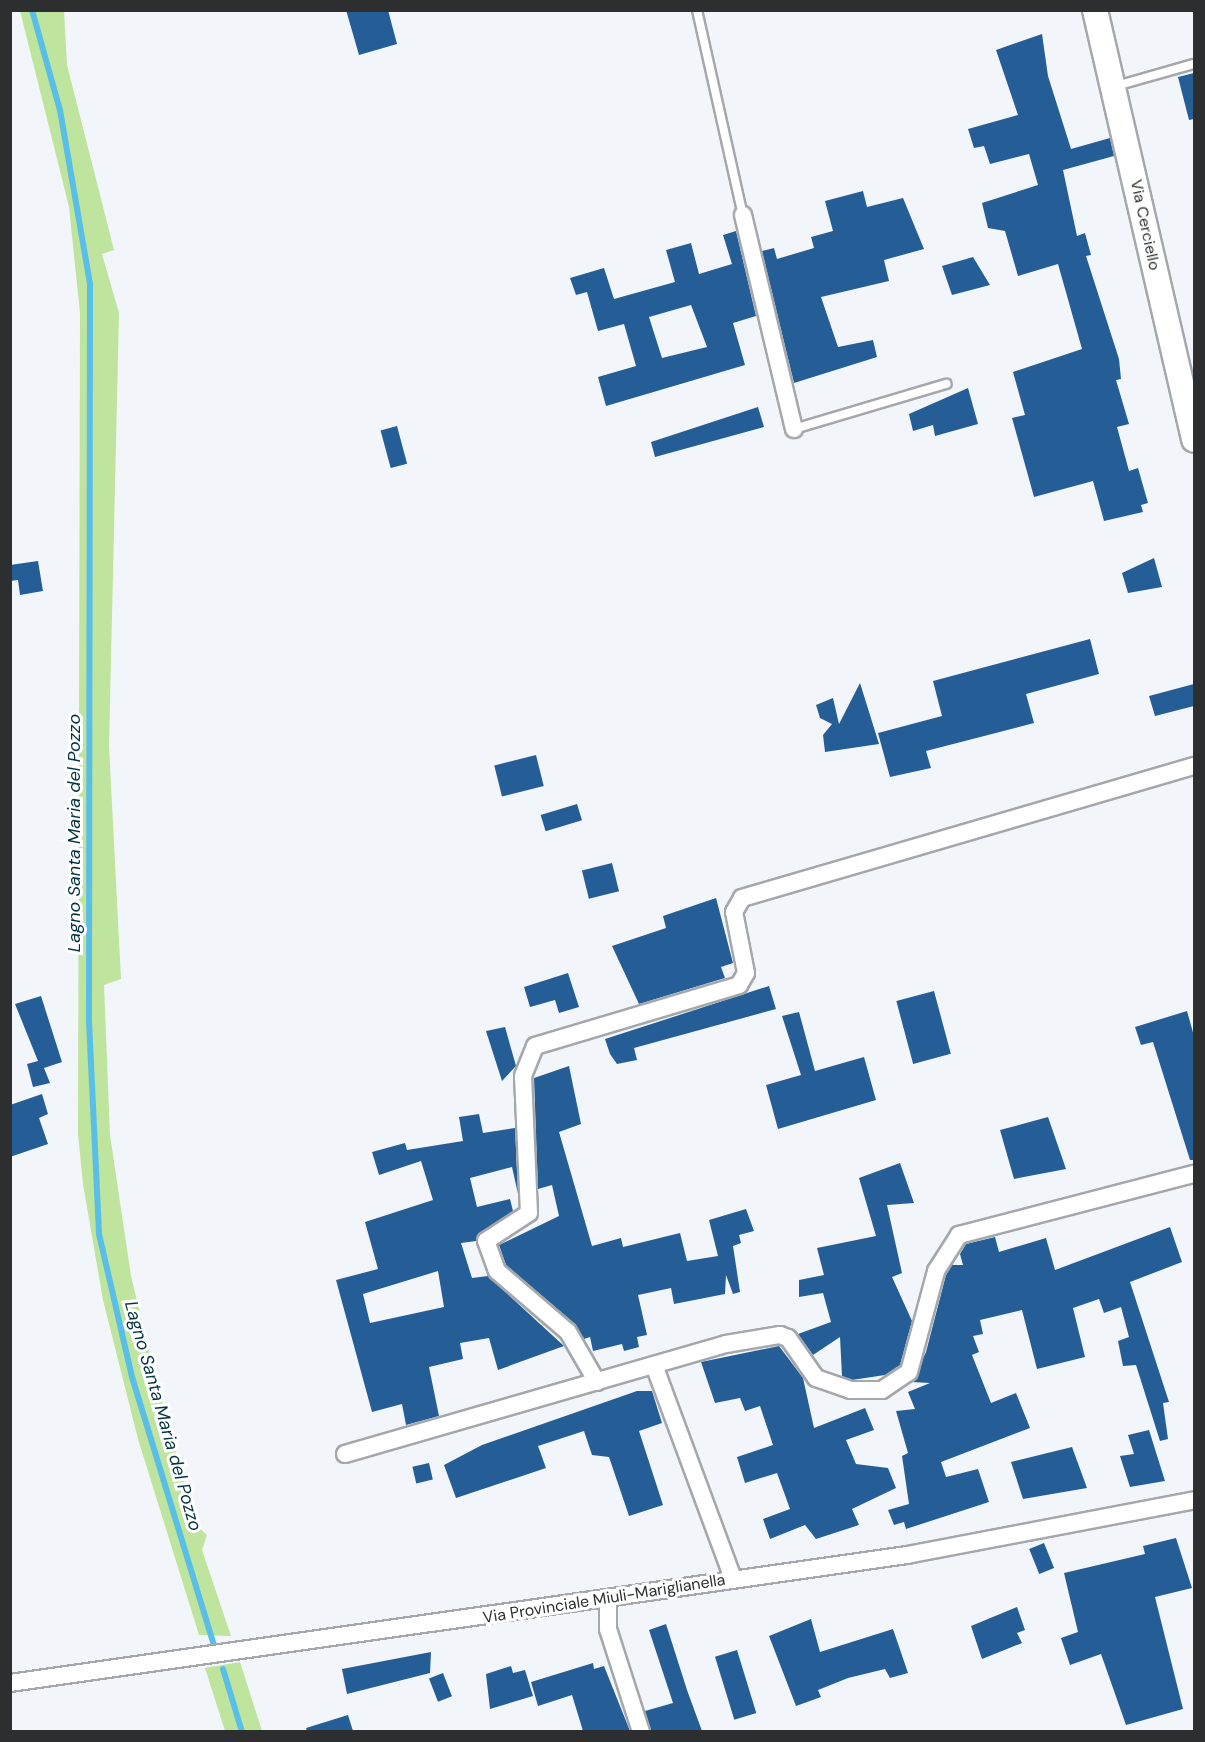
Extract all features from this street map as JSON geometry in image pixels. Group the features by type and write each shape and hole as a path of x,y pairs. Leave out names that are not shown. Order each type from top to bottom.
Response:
{"street":[{"name":"Via Cerciello","path":"1095,10 1115,86 1194,440"},
{"path":"744,215 794,429"},
{"path":"597,1382 568,1332 497,1271 486,1241 529,1213 523,1076 535,1046 739,985 746,973 734,912 742,898 1194,766"},
{"path":"345,1454 654,1365 780,1335 788,1338 808,1369 825,1382 850,1390 882,1390 909,1372 936,1271 959,1235 1194,1174"},
{"path":"654,1365 733,1579"},
{"name":"Via Provinciale Miuli-Mariglianella","path":"10,1683 907,1555 1194,1500"},
{"path":"608,1599 608,1629 641,1731"}],"lane":[{"path":"697,10 744,215"},
{"path":"1115,86 1194,64"},
{"path":"794,429 946,384"}],"green space":[{"path":"20,11 64,11 67,65 114,250 102,254 119,313 109,746 121,979 104,985 110,1135 131,1276 157,1384 197,1526 207,1535 202,1550 231,1636 199,1635 138,1439 103,1300 83,1184 78,1134 80,313 69,207"},
{"path":"240,1662 262,1731 225,1731 205,1668"}],"building":[{"path":"346,10 388,10 397,44 359,55"},
{"path":"1042,34 1048,76 1071,149 1110,138 1114,156 1063,170 1077,236 1085,233 1091,255 1086,256 1119,359 1121,379 1116,380 1129,424 1117,427 1129,471 1138,468 1148,503 1141,505 1143,512 1104,521 1093,481 1034,497 1012,418 1025,415 1013,372 1082,349 1058,264 1018,276 1005,231 988,228 982,203 1038,185 1029,154 990,164 984,146 974,148 968,129 1018,115 996,50"},
{"path":"1194,73 1194,119 1189,120 1178,77"},
{"path":"863,191 867,207 903,198 924,249 884,260 889,281 821,297 838,347 873,340 877,357 794,383 762,251 774,248 777,259 814,248 811,237 833,231 825,201"},
{"path":"736,231 756,316 733,323 745,365 606,406 598,377 636,366 624,324 598,331 587,292 576,295 570,278 604,268 614,299 675,282 666,250 691,243 699,274 732,264 723,235","holes":["691,305 707,347 662,358 649,317"]},
{"path":"973,257 990,285 952,295 942,266"},
{"path":"968,388 978,424 935,436 933,425 913,431 909,414"},
{"path":"758,407 764,427 655,457 651,442"},
{"path":"397,426 407,464 391,468 381,430"},
{"path":"1154,558 1162,587 1128,593 1122,573"},
{"path":"38,561 43,591 20,595 18,580 10,581 10,565"},
{"path":"1090,639 1099,674 1026,694 1034,723 926,751 931,768 890,777 878,733 942,716 933,681"},
{"path":"860,683 879,744 825,752 823,735 832,724 820,718 816,705 833,698 839,724"},
{"path":"1194,684 1194,706 1155,716 1149,696"},
{"path":"536,755 544,786 502,796 494,765"},
{"path":"577,804 582,820 546,831 541,815"},
{"path":"612,863 619,891 589,899 582,870"},
{"path":"716,898 733,963 721,967 725,978 639,1004 612,946 666,928 663,916"},
{"path":"568,973 579,1007 559,1013 555,1000 530,1007 524,987"},
{"path":"769,986 776,1009 634,1048 637,1060 617,1064 610,1054 605,1039"},
{"path":"934,991 951,1054 913,1064 896,1001"},
{"path":"41,996 62,1062 44,1068 50,1083 33,1087 27,1064 38,1061 15,1004"},
{"path":"1187,1011 1194,1036 1194,1160 1190,1160 1153,1042 1141,1045 1135,1027"},
{"path":"799,1012 815,1071 864,1057 876,1100 778,1129 766,1085 801,1075 782,1016"},
{"path":"505,1027 516,1066 502,1081 486,1031"},
{"path":"569,1066 581,1124 559,1132 592,1246 621,1238 623,1247 680,1233 687,1261 718,1256 709,1220 746,1209 754,1231 739,1235 741,1243 733,1246 740,1292 733,1294 726,1275 725,1294 674,1304 671,1288 638,1295 647,1335 637,1337 639,1347 624,1351 622,1344 593,1351 590,1337 584,1339 575,1324 506,1265 499,1245 559,1216 552,1185 538,1189 534,1078"},
{"path":"42,1094 48,1114 39,1118 48,1144 10,1157 10,1105"},
{"path":"479,1114 483,1133 515,1128 518,1194 512,1167 470,1178 477,1207 510,1199 513,1211 476,1241 461,1243 472,1278 488,1276 564,1346 498,1370 489,1338 460,1343 463,1359 429,1367 439,1416 406,1425 402,1404 372,1412 336,1280 378,1269 365,1222 433,1200 421,1161 379,1175 372,1152 405,1143 407,1150 463,1141 459,1117","holes":["438,1271 444,1307 370,1323 363,1294"]},
{"path":"1048,1117 1066,1169 1014,1179 1000,1130"},
{"path":"900,1163 914,1203 887,1205 902,1273 892,1277 912,1321 900,1365 885,1375 852,1380 842,1376 840,1337 813,1355 798,1334 831,1322 823,1293 799,1297 799,1280 824,1275 817,1248 876,1236 859,1178"},
{"path":"1170,1227 1182,1262 1130,1282 1169,1402 1163,1403 1168,1439 1160,1441 1136,1365 1123,1366 1118,1341 1129,1337 1121,1307 1104,1313 1099,1299 1073,1308 1085,1357 1037,1369 1022,1310 980,1320 983,1334 973,1336 979,1352 972,1355 991,1403 1016,1393 1030,1428 941,1462 946,1477 978,1469 989,1502 906,1529 904,1522 894,1525 888,1510 909,1504 902,1456 908,1453 896,1411 915,1409 908,1392 930,1383 912,1382 926,1352 946,1275 952,1265 963,1265 960,1254 966,1244 995,1237 999,1252 1046,1238 1055,1270"},
{"path":"779,1346 803,1378 814,1428 865,1408 874,1430 846,1440 856,1464 888,1468 896,1488 852,1509 859,1525 816,1539 805,1525 770,1539 763,1519 790,1509 777,1473 745,1483 737,1457 773,1445 760,1406 745,1411 740,1398 715,1403 701,1362"},
{"path":"637,1391 652,1391 662,1423 639,1431 663,1505 629,1516 609,1457 592,1455 584,1431 538,1446 546,1468 456,1498 444,1465 482,1445"},
{"path":"1149,1430 1165,1481 1130,1487 1120,1456 1134,1454 1128,1435"},
{"path":"1072,1447 1087,1488 1023,1499 1011,1462"},
{"path":"429,1463 433,1480 416,1483 412,1467"},
{"path":"1176,1538 1192,1588 1155,1597 1183,1709 1126,1725 1101,1654 1070,1665 1061,1638 1078,1632 1064,1573 1145,1554 1143,1546"},
{"path":"1044,1543 1054,1568 1039,1574 1029,1549"},
{"path":"1017,1607 1025,1630 1017,1633 1022,1643 982,1659 971,1626"},
{"path":"811,1619 820,1652 893,1629 908,1673 890,1678 885,1669 848,1678 818,1690 821,1697 796,1706 769,1636"},
{"path":"666,1624 702,1731 651,1731 645,1711 673,1703 649,1630"},
{"path":"737,1650 756,1713 734,1720 715,1657"},
{"path":"431,1652 430,1673 347,1694 342,1669"},
{"path":"593,1663 594,1669 604,1666 630,1731 583,1731 572,1695 538,1706 531,1682"},
{"path":"511,1666 513,1673 525,1670 533,1696 490,1709 486,1674"},
{"path":"443,1673 452,1696 438,1702 429,1678"},
{"path":"348,1715 353,1731 307,1731 306,1728"}],"waterway":[{"name":"Lagno Santa Maria del Pozzo","path":"32,10 60,110 90,284 89,1021 99,1234 132,1377 214,1645"},
{"name":"Lagno Santa Maria del Pozzo","path":"223,1669 242,1732"}]}
